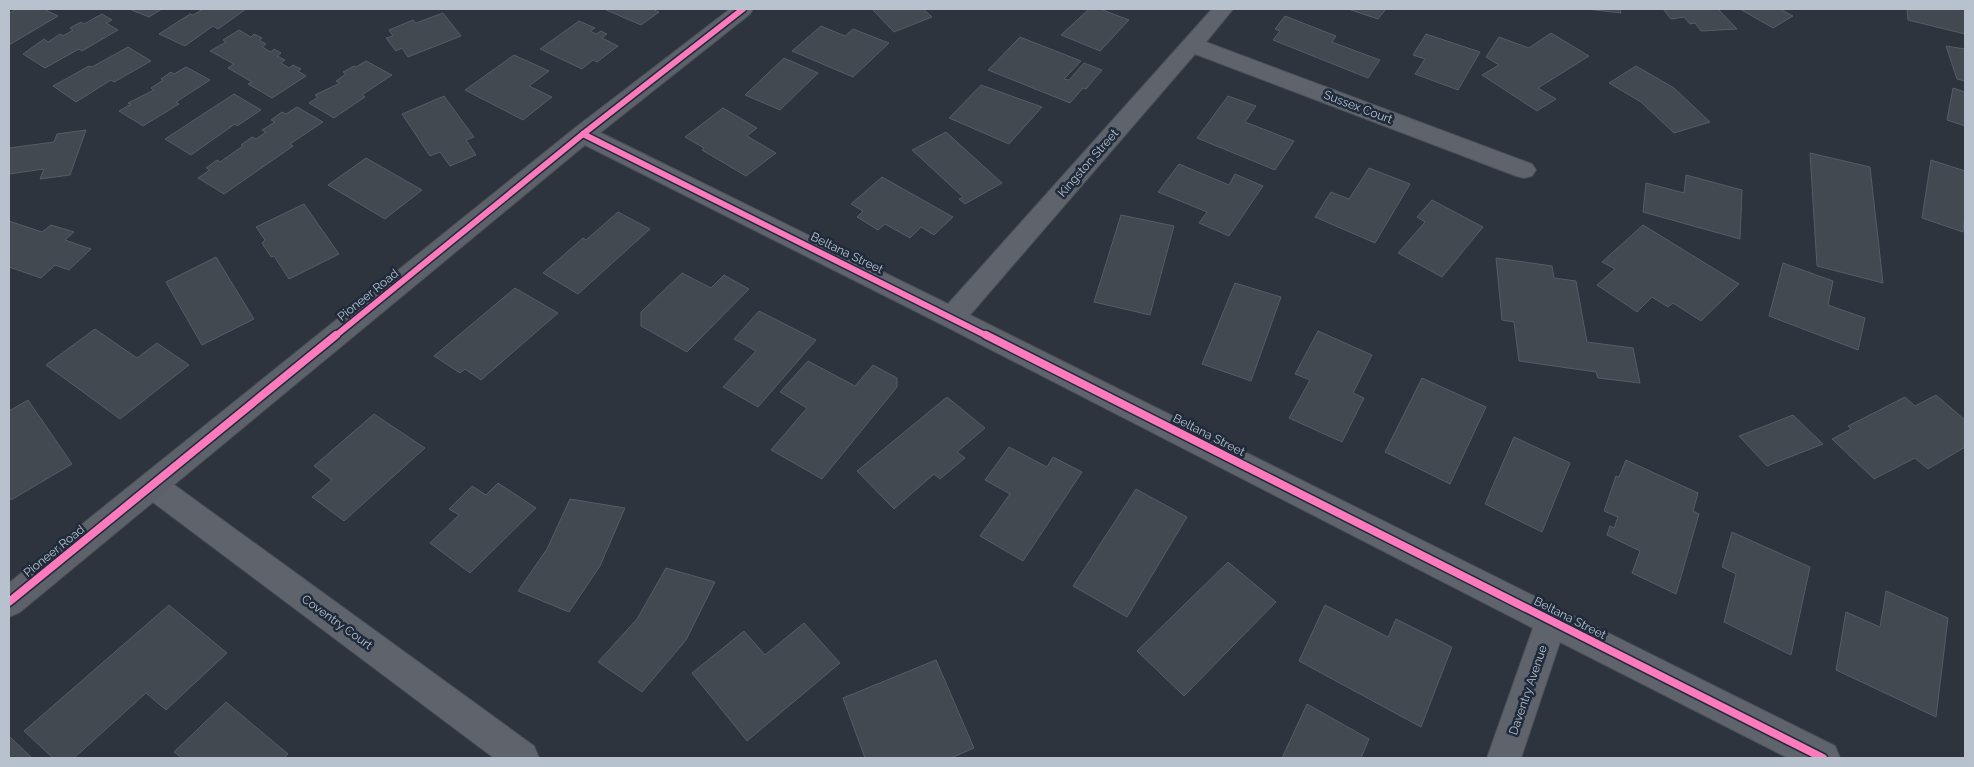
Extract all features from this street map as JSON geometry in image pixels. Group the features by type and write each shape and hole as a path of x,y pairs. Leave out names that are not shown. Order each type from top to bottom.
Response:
{"main road":[{"name":"Pioneer Road","path":"9,602 583,134 743,9"}],"street":[{"name":"Kingston Street","path":"952,318 1223,9"},
{"name":"Sussex Court","path":"1192,44 1524,170"},
{"name":"Beltana Street","path":"583,134 952,318 1823,758"},
{"name":"Coventry Court","path":"152,485 522,758"},
{"name":"Daventry Avenue","path":"1504,758 1551,622"}],"building":[{"path":"17,9 44,9 58,16 9,45 9,13"},
{"path":"129,9 162,9 149,17"},
{"path":"203,9 246,9 218,29 213,26 185,46 159,34 190,14 193,15"},
{"path":"604,9 652,9 659,12 641,25"},
{"path":"872,9 923,9 932,17 894,32"},
{"path":"1089,9 1100,9 1129,20 1100,51 1061,35"},
{"path":"1348,9 1386,9 1378,19"},
{"path":"1586,9 1620,9 1621,13"},
{"path":"1663,9 1718,9 1737,29 1701,31 1695,23 1690,24 1684,17 1671,19"},
{"path":"1740,9 1780,9 1793,16 1773,28"},
{"path":"1907,9 1965,9 1965,34 1908,20"},
{"path":"443,13 461,36 408,57 402,48 396,51 386,38 393,36 389,30 413,20 416,23"},
{"path":"102,14 112,20 106,23 118,30 82,51 79,49 45,68 23,54 44,39 48,42 60,34 63,36 73,30 70,28 81,22 84,24"},
{"path":"1285,16 1336,36 1332,42 1380,60 1368,78 1273,40 1280,31 1275,29"},
{"path":"579,21 595,28 590,31 596,34 601,31 607,34 602,38 618,46 597,62 593,60 582,69 540,49"},
{"path":"821,26 845,36 853,29 889,43 853,77 792,51"},
{"path":"239,30 251,37 254,34 262,38 259,40 266,44 262,47 271,52 274,49 281,53 277,56 285,60 281,63 289,68 293,65 301,69 298,71 306,76 272,98 248,84 252,82 228,68 234,64 210,51 226,42 223,40"},
{"path":"1551,33 1589,56 1538,88 1556,99 1537,111 1482,75 1499,65 1486,57 1499,37 1529,48"},
{"path":"1426,34 1480,52 1458,90 1415,74 1425,59 1413,55"},
{"path":"1020,37 1081,61 1064,79 1069,80 1084,63 1102,70 1086,89 1083,88 1070,103 988,70"},
{"path":"1946,46 1965,49 1965,81 1957,79"},
{"path":"128,47 151,61 114,82 111,80 76,102 53,86 89,66 92,67"},
{"path":"514,55 549,71 529,86 552,97 523,120 465,90"},
{"path":"784,58 818,73 780,110 745,95"},
{"path":"366,61 392,75 362,95 365,97 334,118 309,103 318,97 315,95 340,83 336,81 346,74 343,72"},
{"path":"1636,66 1674,88 1710,122 1674,133 1641,102 1609,83"},
{"path":"186,67 210,80 176,102 179,104 143,126 119,111 131,104 128,103 154,90 151,88 171,72 174,74"},
{"path":"981,85 1042,107 1009,144 949,118"},
{"path":"1953,88 1965,92 1965,126 1947,120"},
{"path":"234,94 261,110 237,126 235,124 191,155 165,139"},
{"path":"444,96 474,137 466,140 476,155 450,166 440,152 430,156 402,114"},
{"path":"1228,96 1256,106 1245,122 1294,141 1275,170 1197,138"},
{"path":"297,107 323,122 290,144 293,146 224,194 198,178 210,170 206,168 217,160 220,162 243,146 241,145 252,137 256,139 266,132 262,130 275,122 271,120 282,112 286,114"},
{"path":"723,108 757,128 747,136 776,153 746,176 702,150 704,148 685,137"},
{"path":"86,130 70,175 40,179 44,169 9,174 9,148 54,142 57,134"},
{"path":"946,132 1002,183 965,204 959,199 963,197 912,150"},
{"path":"1810,153 1870,167 1883,283 1817,266"},
{"path":"366,158 422,190 385,219 328,185"},
{"path":"1931,160 1965,171 1963,232 1922,218"},
{"path":"1179,164 1229,185 1235,174 1263,186 1229,236 1199,223 1207,212 1158,192"},
{"path":"1369,168 1410,184 1375,243 1315,217 1331,192 1349,199"},
{"path":"1686,175 1742,190 1740,239 1643,212 1646,183 1684,193"},
{"path":"882,177 953,217 934,235 921,227 910,238 885,224 878,230 857,217 863,211 851,204"},
{"path":"1432,200 1483,227 1442,277 1398,253 1425,222 1417,217"},
{"path":"304,204 339,254 289,279 274,256 271,257 262,243 265,240 256,227"},
{"path":"618,212 650,229 578,294 543,273 583,238 586,240"},
{"path":"1121,215 1174,226 1150,315 1094,302"},
{"path":"9,221 42,232 51,225 74,232 65,240 91,249 69,270 55,265 41,278 9,267"},
{"path":"1643,225 1739,284 1701,321 1673,303 1668,307 1652,297 1637,312 1597,285 1615,269 1602,262"},
{"path":"216,257 254,319 202,345 166,282"},
{"path":"1496,258 1552,266 1554,278 1576,281 1587,342 1633,348 1640,383 1598,378 1596,372 1519,361 1514,322 1502,320"},
{"path":"1783,263 1833,281 1828,305 1865,318 1858,350 1769,316"},
{"path":"682,273 711,288 724,275 749,289 687,352 641,326 641,312"},
{"path":"1235,283 1281,297 1251,381 1202,364"},
{"path":"515,288 558,313 481,380 465,369 460,373 434,356"},
{"path":"759,311 816,340 758,407 723,387 756,351 734,339"},
{"path":"95,329 137,358 157,343 189,365 120,419 46,365"},
{"path":"1318,331 1372,355 1353,393 1364,398 1342,442 1289,418 1310,380 1295,374"},
{"path":"808,361 855,386 873,365 897,378 897,387 822,479 771,450 807,408 780,392"},
{"path":"1422,378 1486,407 1450,484 1385,452"},
{"path":"1936,395 1965,420 1965,447 1928,469 1915,458 1874,479 1832,439 1851,429 1848,426 1905,397 1915,406"},
{"path":"947,397 985,428 957,452 965,458 940,479 934,474 894,509 857,471"},
{"path":"28,400 72,464 11,500 9,496 9,411"},
{"path":"374,414 425,448 344,521 312,497 332,480 314,466"},
{"path":"1793,415 1823,444 1767,466 1739,436"},
{"path":"1514,437 1570,463 1542,532 1485,504"},
{"path":"1009,447 1047,467 1053,457 1082,472 1023,561 980,536 1010,494 985,480"},
{"path":"1626,460 1698,493 1693,511 1699,514 1676,594 1632,573 1640,551 1607,535 1610,526 1614,528 1618,517 1604,511 1616,476 1619,477"},
{"path":"498,483 536,508 470,573 430,543 459,515 449,509 472,486 486,495"},
{"path":"1136,489 1187,517 1127,617 1073,586"},
{"path":"570,499 625,508 600,566 569,612 518,591 547,549"},
{"path":"1732,532 1810,567 1791,655 1724,622 1736,574 1722,567"},
{"path":"1228,562 1276,602 1184,696 1137,651"},
{"path":"666,568 715,582 686,640 642,692 598,662 637,619"},
{"path":"1886,591 1948,618 1936,717 1836,670 1846,612 1880,627"},
{"path":"169,605 227,653 166,710 146,693 74,758 53,758 24,731"},
{"path":"1325,605 1388,637 1396,619 1452,647 1421,727 1299,661"},
{"path":"804,623 840,663 747,741 692,673 744,631 765,655"},
{"path":"936,660 974,748 951,758 865,758 843,698"},
{"path":"226,702 288,754 284,758 182,758 174,752"},
{"path":"1307,704 1369,739 1361,758 1282,758"},
{"path":"9,736 32,758 9,758"}],"cycle path":[{"path":"9,602 583,134 743,9"},
{"path":"583,134 952,318 1823,758"}]}
